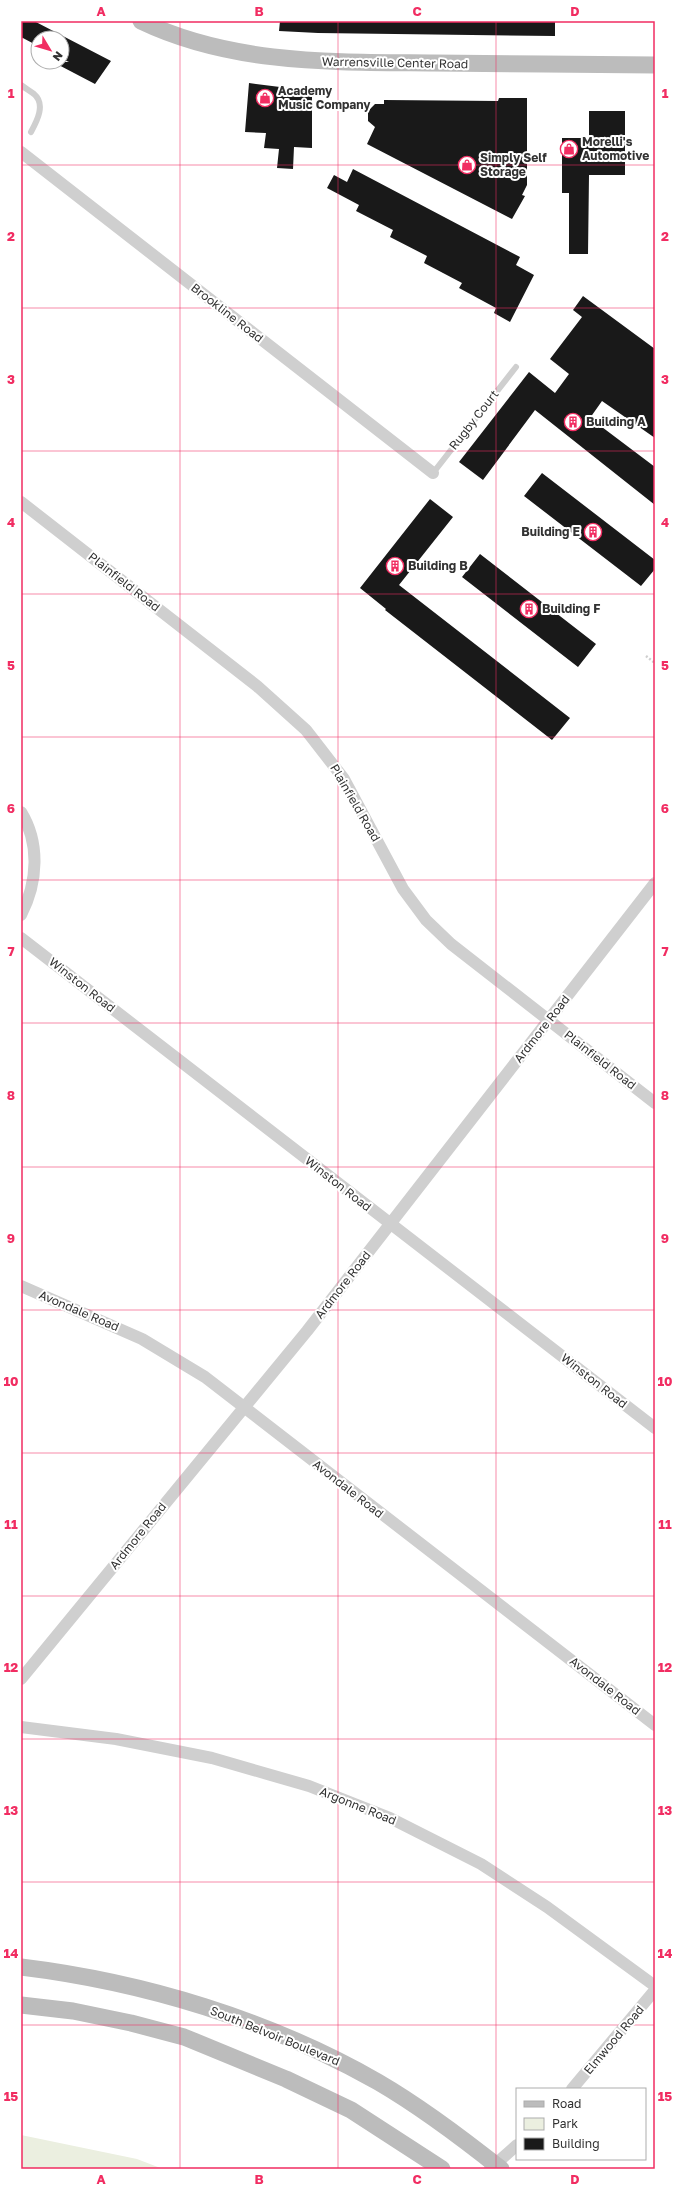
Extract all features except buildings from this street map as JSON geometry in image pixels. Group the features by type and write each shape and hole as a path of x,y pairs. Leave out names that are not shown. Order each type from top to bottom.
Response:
{"street":[{"name":"Warrensville Center Road","path":"141,21 179,36 224,49 296,61 655,65"},
{"name":"Brookline Road","path":"21,152 433,473"},
{"name":"Plainfield Road","path":"21,502 257,686 306,730 344,779 403,889 426,920 451,944 655,1103"},
{"path":"21,812 29,826 34,846 35,859 31,890 21,915"},
{"name":"Ardmore Road","path":"21,1679 391,1225 655,883"},
{"name":"Winston Road","path":"21,938 655,1428"},
{"name":"Avondale Road","path":"21,1286 142,1339 205,1378 655,1725"},
{"name":"Argonne Road","path":"21,1727 116,1739 212,1758 309,1786 390,1818 481,1864 547,1907 655,1986"},
{"name":"South Belvoir Boulevard","path":"21,1968 69,1973 133,1986 218,2012 286,2038 326,2055 378,2082 422,2110 495,2167"},
{"name":"Elmwood Road","path":"573,2088 655,1990"},
{"path":"21,2005 80,2012 131,2023 184,2037 286,2079 351,2110 442,2169"},
{"path":"495,2167 516,2146"}],"lane":[{"path":"21,85 34,93 40,104 39,117 31,132"},
{"name":"Rugby Court","path":"433,473 516,367"}],"path":[{"path":"646,656 655,663"}],"green space":[{"path":"21,2135 137,2159 163,2169 21,2169"}],"place":[{"name":"Academy Music Company","path":"265,98"},
{"name":"Morelli's Automotive","path":"569,149"},
{"name":"Simply Self Storage","path":"467,165"},
{"name":"Building A","path":"573,422"},
{"name":"Building E","path":"593,532"},
{"name":"Building B","path":"395,566"},
{"name":"Building F","path":"529,609"}]}
